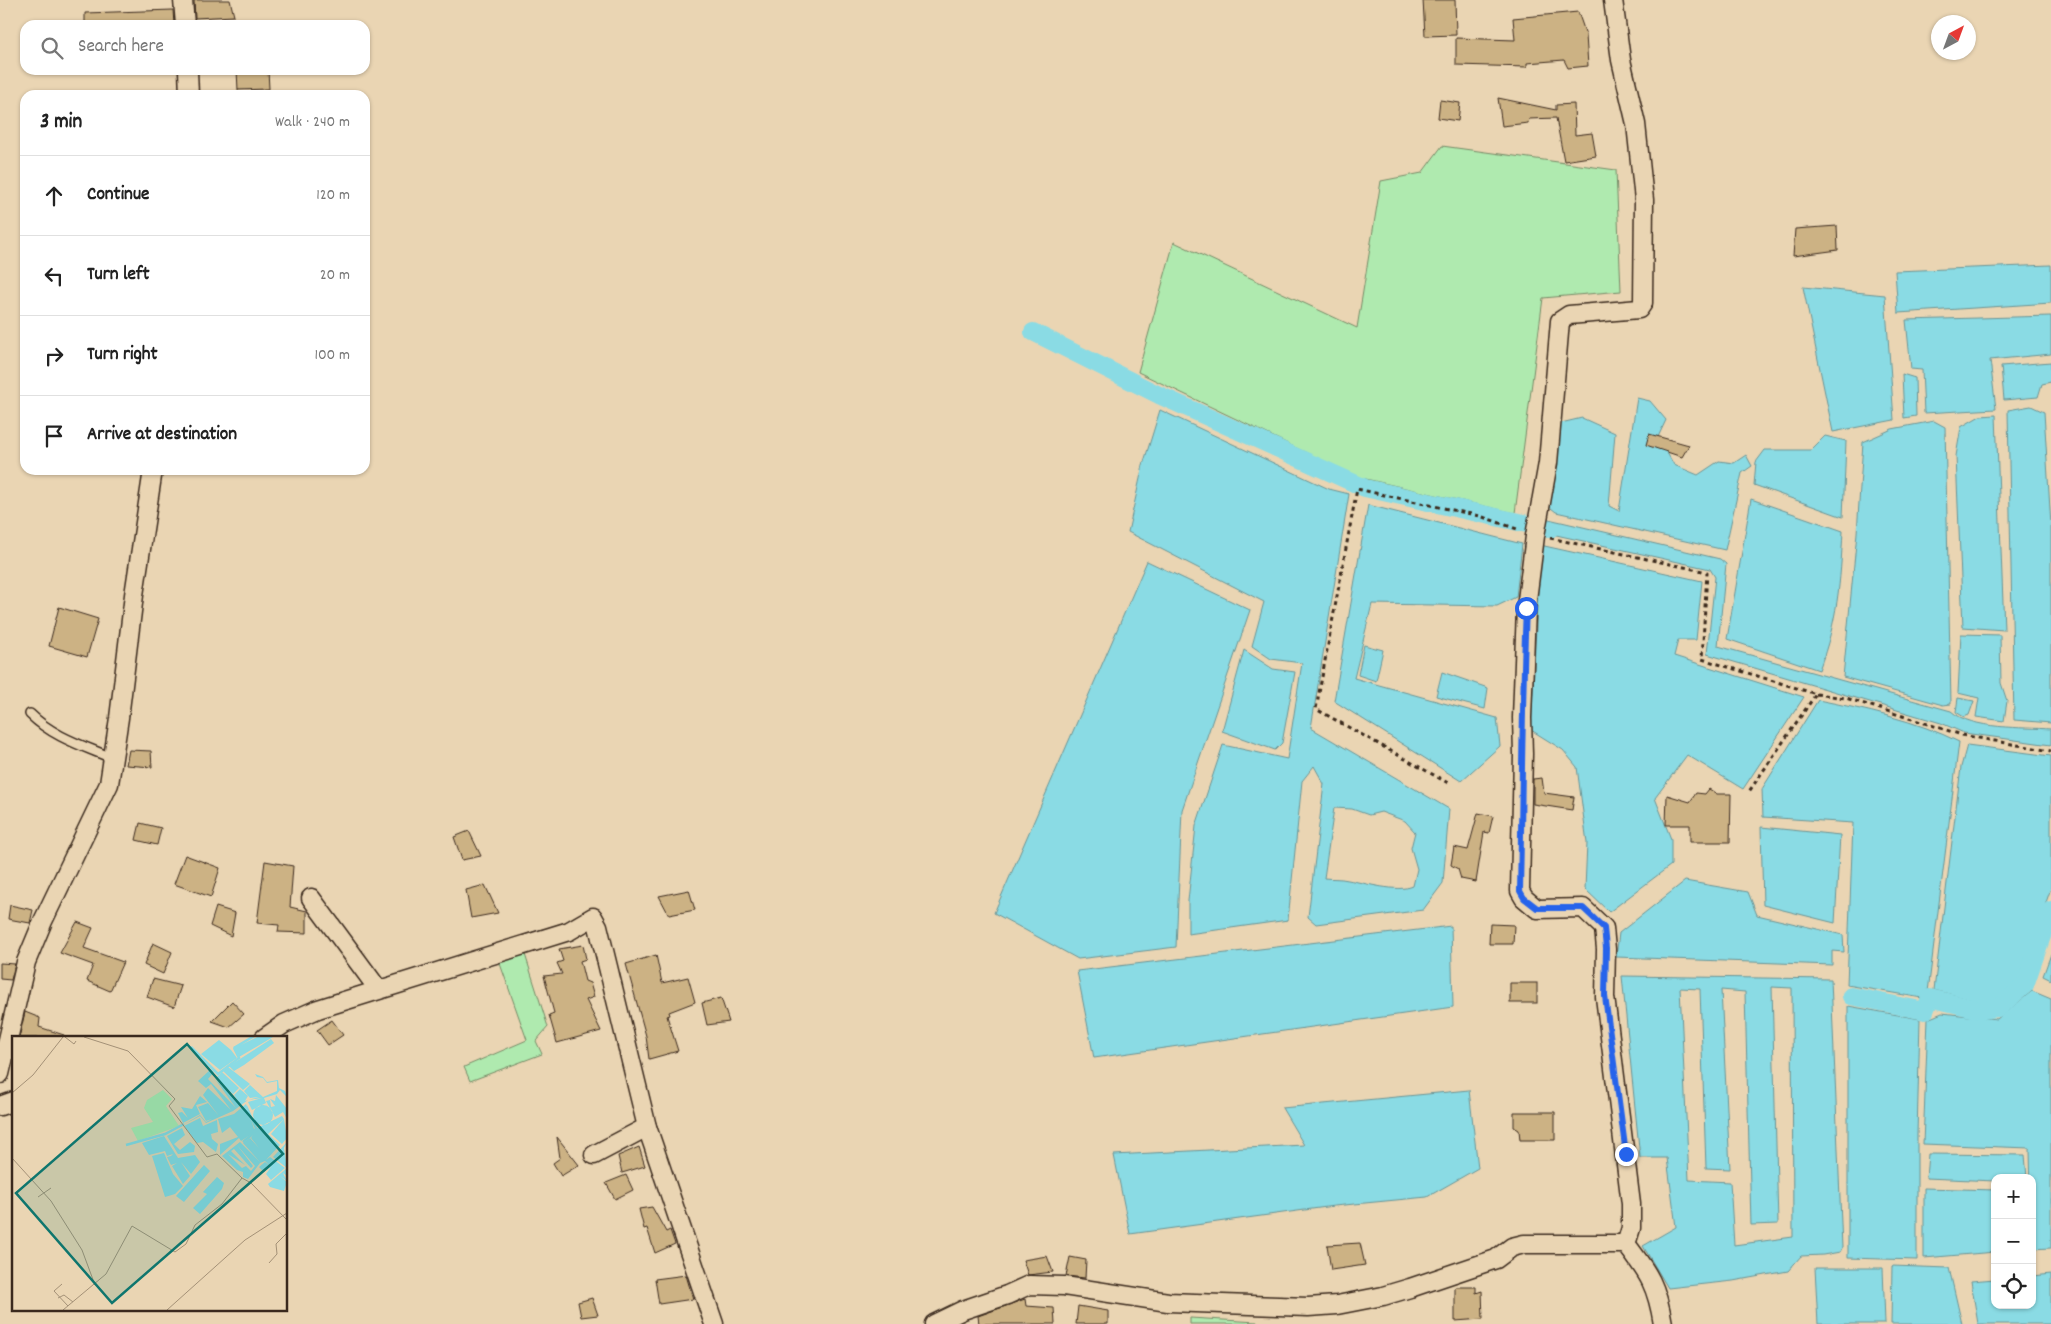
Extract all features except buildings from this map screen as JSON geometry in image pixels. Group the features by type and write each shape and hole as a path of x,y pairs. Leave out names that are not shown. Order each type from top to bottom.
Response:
{"street":[{"path":"183,0 185,20"},
{"path":"1612,0 1621,60 1636,124 1644,200 1643,303 1639,309 1569,314 1560,321 1548,463 1537,524 1526,608 1520,891 1524,898 1537,908 1583,908 1604,928 1606,948 1605,996 1631,1204 1631,1228 1626,1244"},
{"path":"188,75 189,90"},
{"path":"0,1074 26,962 42,922 109,784 114,759 134,595 153,475"},
{"path":"311,898 378,989"},
{"path":"267,1036 284,1024 318,1009 569,931 594,917 598,926 647,1127 714,1324"},
{"path":"0,1106 12,1101"},
{"path":"594,1155 647,1127"},
{"path":"934,1324 963,1310 1007,1295 1029,1284 1064,1286 1168,1302 1298,1306 1337,1305 1383,1296 1410,1288 1496,1259 1512,1247 1524,1244 1626,1244"},
{"path":"1626,1244 1644,1268 1659,1295 1663,1324"}],"lane":[{"path":"30,714 57,735 114,759"}],"path":[{"path":"1816,694 1846,698 1962,736 2051,751"}],"green space":[{"path":"1442,146 1616,170 1621,291 1543,298 1515,513 1357,477 1138,372 1174,242 1357,328 1381,181 1422,173"},
{"path":"523,948 548,1027 536,1041 542,1054 470,1081 464,1067 527,1040 498,958"},
{"path":"1190,1318 1257,1322 1257,1324 1190,1324"}],"water":[{"path":"2051,265 2051,303 1898,313 1895,271"},
{"path":"1803,287 1885,295 1894,420 1833,432"},
{"path":"2051,316 2051,354 1990,360 1996,409 1924,413 1922,370 1911,369 1906,320"},
{"path":"2051,362 2051,382 2042,384 2038,397 2004,400 2001,366"},
{"path":"1902,374 1915,378 1916,416 1904,418"},
{"path":"1637,398 1650,401 1666,420 1658,437 1674,465 1698,475 1719,461 1734,463 1746,455 1752,466 1742,473 1725,550 1556,512 1546,504 1561,423 1582,418 1615,433 1609,506 1619,511"},
{"path":"2031,406 2044,412 2051,526 2051,723 2014,720 2008,410"},
{"path":"1160,410 1329,489 1349,494 1311,728 1449,809 1443,883 1423,910 1316,924 1308,917 1324,784 1314,766 1302,781 1288,920 1188,934 1188,901 1196,826 1223,745 1287,759 1302,663 1271,659 1252,646 1264,602 1128,532 1143,465","holes":["1334,808 1352,809 1369,815 1381,812 1405,821 1415,832 1411,848 1417,869 1413,886 1390,888 1345,879 1324,878"]},
{"path":"1996,415 2004,630 1963,627 1956,456 1961,427 1980,416"},
{"path":"1934,421 1945,427 1951,704 1943,705 1843,677 1857,533 1863,442 1892,429"},
{"path":"1825,436 1846,441 1843,517 1754,485 1756,462 1765,450 1811,450"},
{"path":"1751,499 1843,531 1837,601 1830,634 1819,670 1727,639"},
{"path":"1368,505 1522,544 1516,597 1497,606 1372,604 1354,678 1497,718 1500,746 1461,781 1334,701"},
{"path":"1540,517 1720,559 1726,564 1718,646 1951,711 1960,717 1984,725 2051,729 2051,745 1964,733 1941,723 1707,654 1715,577 1710,569 1538,531"},
{"path":"1540,545 1702,581 1696,640 1678,640 1674,656 1804,697 1743,789 1687,755 1655,798 1671,839 1671,865 1609,912 1585,889 1587,843 1577,767 1563,750 1531,730"},
{"path":"1147,561 1250,610 1182,810 1176,947 1078,959 994,913"},
{"path":"1961,634 2000,635 2001,683 2007,701 2004,721 1976,717 1979,698 1958,693"},
{"path":"1364,645 1383,650 1376,681 1358,675"},
{"path":"1244,650 1273,669 1295,672 1282,743 1275,750 1222,731"},
{"path":"1442,672 1488,688 1485,709 1436,696"},
{"path":"1958,698 1974,701 1969,715 1964,717 1956,712"},
{"path":"1818,700 1908,722 1959,742 1928,992 1922,998 1847,985 1853,823 1763,817 1762,789"},
{"path":"1967,745 2051,756 2051,888 2019,980 1991,1005 1934,990 1961,767"},
{"path":"1761,827 1840,835 1835,923 1763,905"},
{"path":"1685,881 1748,892 1757,915 1843,935 1844,952 1832,951 1832,965 1616,957 1619,933"},
{"path":"1451,926 1453,1007 1094,1058 1077,971"},
{"path":"2051,954 2051,980 2043,976"},
{"path":"1622,976 1831,979 1842,1248 1840,1252 1801,1256 1788,1271 1733,1281 1668,1288 1643,1246 1676,1227 1667,1158 1640,1158","holes":["1772,987 1792,988 1793,1237 1734,1245 1730,1182 1689,1180 1680,988 1700,989 1706,1168 1730,1169 1721,990 1745,992 1751,1225 1778,1224"]},
{"path":"2032,991 2051,999 2051,1248 2036,1249 2036,1174 2031,1174 2030,1148 1923,1144 1928,1019 1942,1013 1997,1019"},
{"path":"1848,1006 1920,1019 1917,1134 1917,1260 1848,1258"},
{"path":"1469,1090 1478,1168 1427,1197 1334,1206 1130,1234 1114,1155 1304,1145 1282,1108"},
{"path":"1928,1154 2025,1155 2027,1174 1991,1174 1991,1181 1926,1178"},
{"path":"1924,1188 1991,1190 1991,1252 1924,1258"},
{"path":"1892,1266 1949,1268 1962,1324 1891,1324"},
{"path":"1815,1268 1883,1268 1885,1324 1818,1324"},
{"path":"2051,1274 2051,1324 1978,1324 1971,1281 1991,1279 1991,1309 2036,1309 2036,1276"}],"waterway":[{"path":"1033,332 1159,395 1365,488 1550,529"},
{"path":"1851,996 1925,1011 1930,998 1980,1010 1998,1008 2025,985 2051,910"}],"route":[{"path":"1526,608 1522,718 1520,891 1524,898 1537,908 1583,908 1604,928 1606,948 1605,996 1626,1154"}]}
